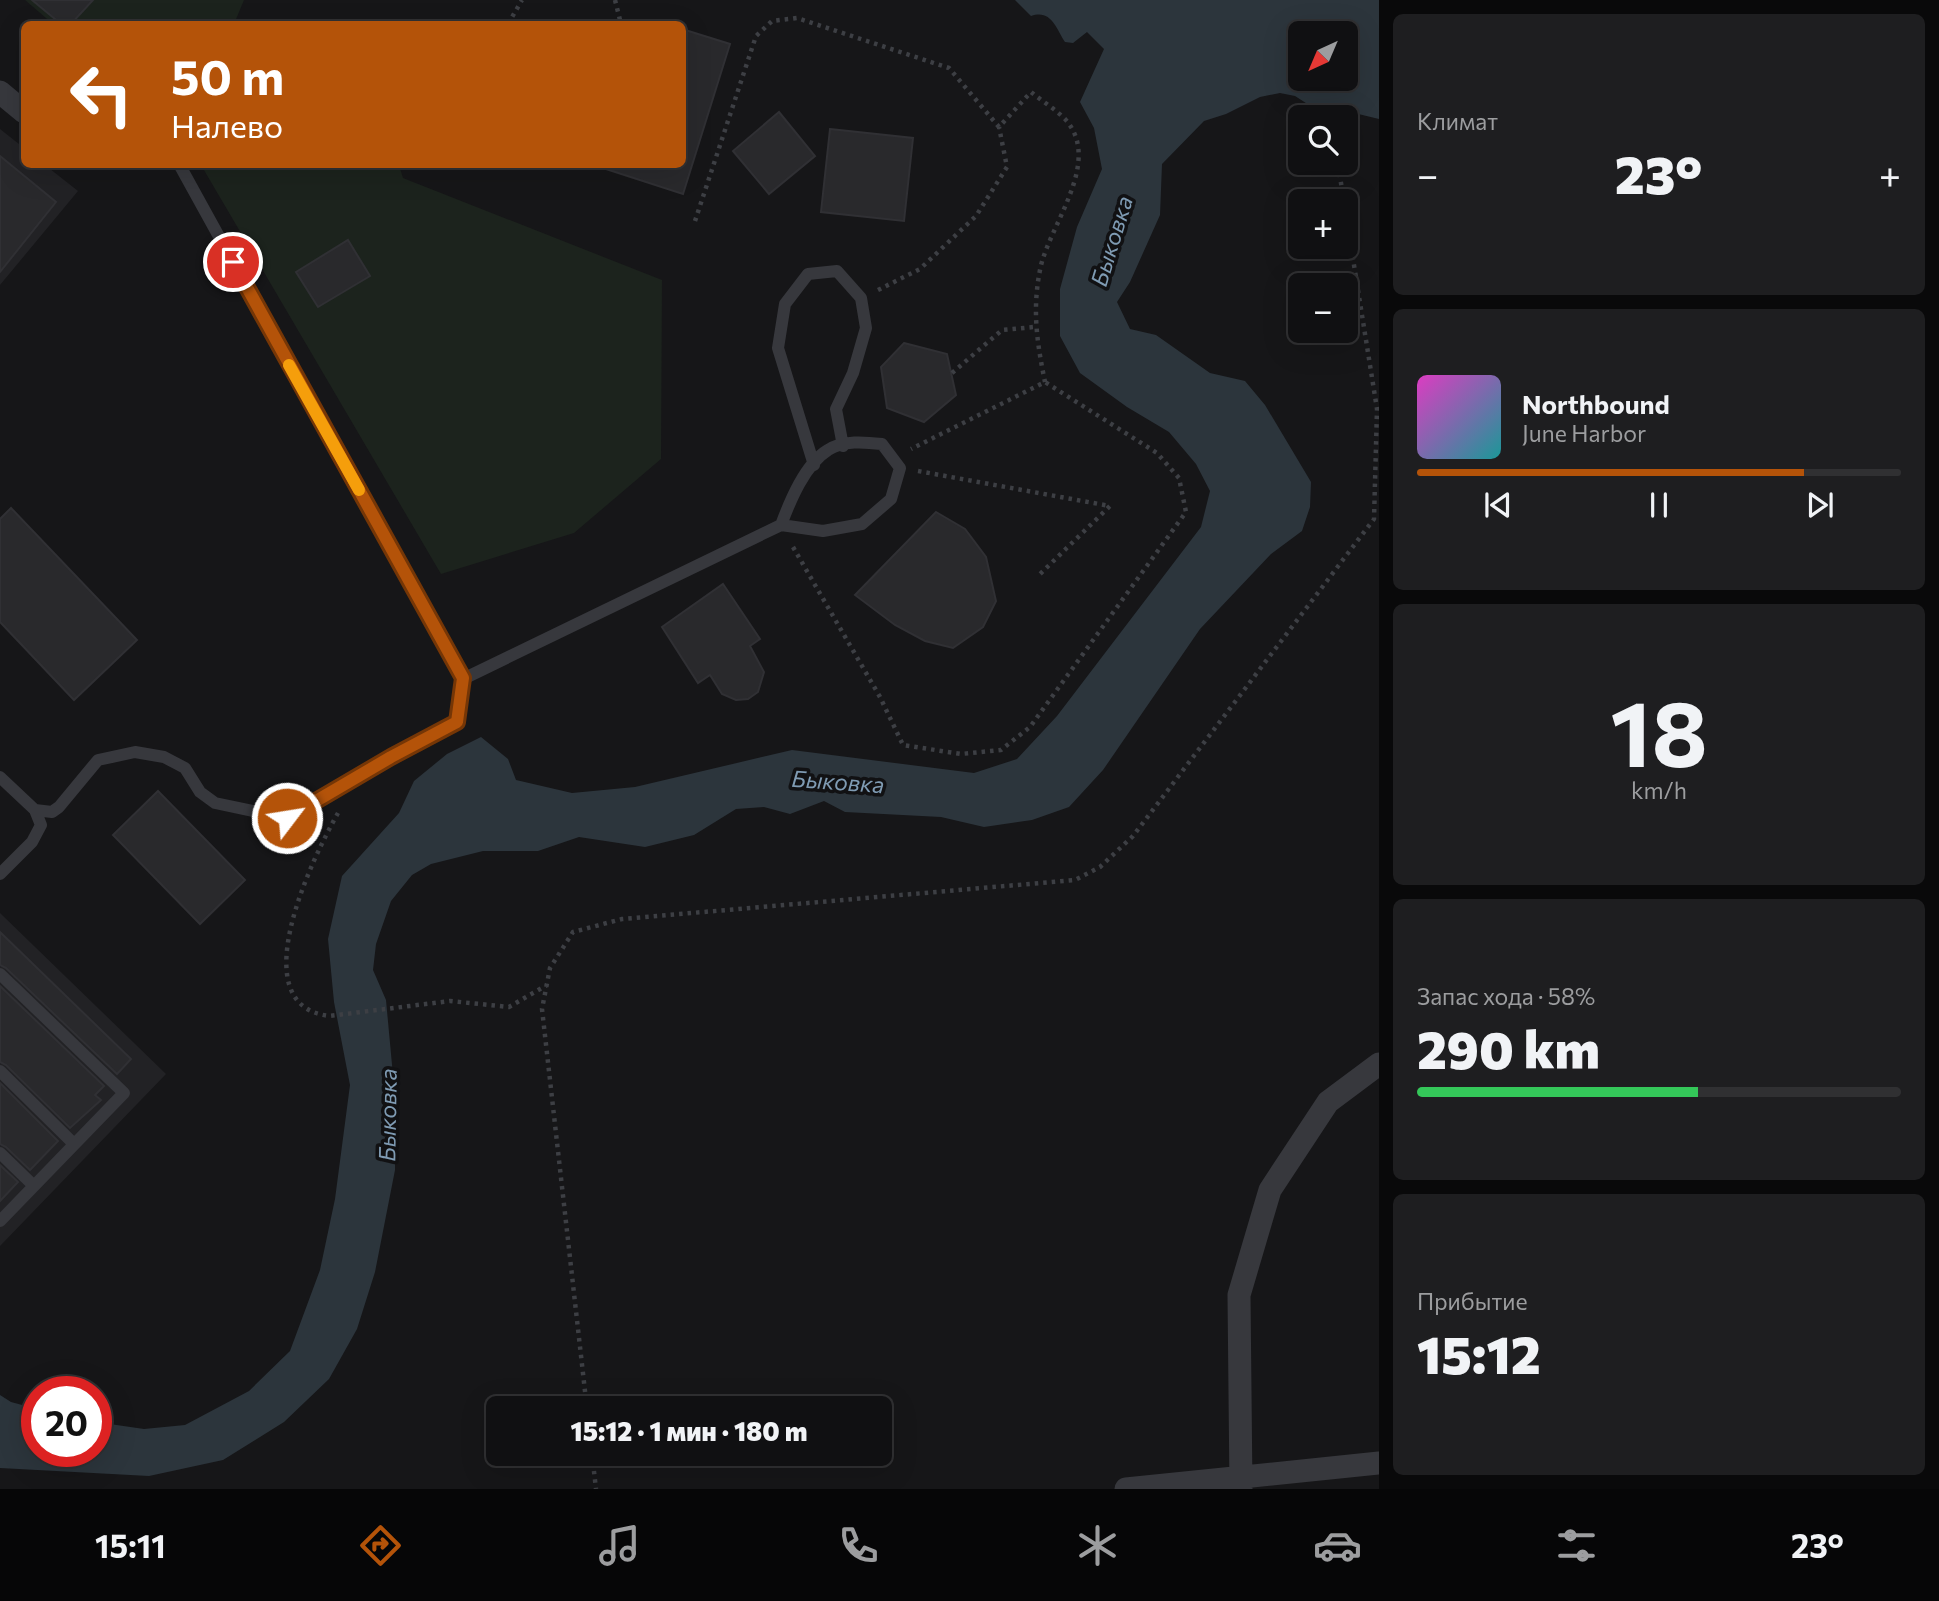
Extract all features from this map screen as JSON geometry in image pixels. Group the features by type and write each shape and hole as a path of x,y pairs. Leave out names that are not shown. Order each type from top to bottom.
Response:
{"street":[{"path":"0,92 21,110"},
{"path":"1240,1483 1239,1295 1269,1191 1328,1102 1379,1064"},
{"path":"1126,1489 1240,1483 1379,1463"}],"lane":[{"path":"35,810 52,812 59,807 98,760 135,752 164,757 185,768 200,792 215,803 287,818 457,722 463,678 181,168"},
{"path":"814,464 778,348 785,304 808,274 837,271 862,298 866,327 853,373 836,409 843,446"},
{"path":"463,678 781,525 823,531 862,524 891,499 896,463 882,444 857,442 828,450 814,464 792,497 781,525"},
{"path":"0,777 35,810 41,825 32,842 0,874"},
{"path":"0,974 124,1093 0,1221"},
{"path":"0,1071 74,1144"},
{"path":"0,1153 34,1186"}],"path":[{"path":"510,21 522,0"},
{"path":"615,0 620,21"},
{"path":"695,221 756,36 772,21 797,18 949,68 999,127 1007,167 976,216 920,269 862,298"},
{"path":"781,525 880,696 904,745 961,754 1001,750 1030,727 1186,512 1179,478 1157,453 1045,382 1034,327 1040,268 1070,196 1080,149 1066,120 1031,92 999,127"},
{"path":"586,1396 542,1010 550,968 573,932 622,919 1075,880 1100,867 1133,836 1374,519 1377,409 1353,259"},
{"path":"952,373 1002,330 1034,327"},
{"path":"896,463 1045,382"},
{"path":"896,463 1110,506 1037,577"},
{"path":"356,778 313,863 289,929 285,967 295,997 316,1014 329,1016 450,1000 509,1007 547,985"},
{"path":"593,1466 596,1489"}],"shaded area":[{"path":"25,0 244,0 235,21 50,21"},
{"path":"0,129 21,146 21,168 49,168 78,191 0,285"},
{"path":"203,168 400,168 403,178 662,280 661,459 574,533 441,574"},
{"path":"0,913 166,1074 0,1246"}],"water":[{"name":"Быковка","path":"1015,0 1379,0 1379,119 1358,114 1358,105 1309,105 1295,96 1280,93 1260,97 1226,114 1204,121 1162,164 1160,215 1130,282 1117,302 1130,329 1156,335 1210,373 1245,381 1265,405 1311,482 1310,507 1302,531 1271,554 1200,629 1103,770 1069,807 1032,820 984,827 941,817 845,812 824,801 790,814 764,807 736,809 694,835 645,847 579,837 538,851 483,851 431,864 412,875 391,901 376,944 373,970 386,1000 395,1097 395,1170 375,1272 357,1329 329,1379 284,1422 223,1460 149,1476 0,1468 0,1395 21,1405 21,1467 112,1467 112,1424 144,1429 185,1425 249,1391 290,1351 320,1270 335,1199 350,1085 334,1002 328,939 342,876 399,813 414,781 447,754 481,737 508,759 516,780 572,793 635,787 792,750 974,773 1017,759 1057,716 1201,527 1210,491 1196,464 1169,432 1127,407 1080,373 1060,336 1060,289 1077,227 1102,169 1094,128 1080,102 1104,49 1087,32 1073,43 1065,42 1048,17 1031,16"}],"building":[{"path":"32,0 93,0 74,21 57,21"},
{"path":"686,30 730,44 683,194 606,169 686,168"},
{"path":"779,112 815,156 769,194 733,151"},
{"path":"830,129 913,138 904,221 821,212"},
{"path":"0,156 56,202 0,272"},
{"path":"348,240 370,276 318,307 296,272"},
{"path":"904,343 947,354 956,395 924,422 887,408 881,367"},
{"path":"11,508 137,640 74,700 0,622 0,519"},
{"path":"936,512 965,529 986,557 996,601 983,627 953,648 925,641 895,625 855,595"},
{"path":"723,584 760,639 750,646 764,672 758,692 748,699 736,700 722,694 710,675 698,683 662,627"},
{"path":"158,791 245,880 200,924 113,835"},
{"path":"0,932 131,1059 117,1074 0,965"},
{"path":"0,986 104,1086 95,1095 101,1100 70,1128 0,1062"},
{"path":"0,1083 58,1141 30,1170 0,1144"},
{"path":"0,1165 18,1182 0,1201"}],"slow traffic":[{"path":"289,365 359,490"}],"route":[{"path":"233,262 463,678 457,722 287,818"}]}
